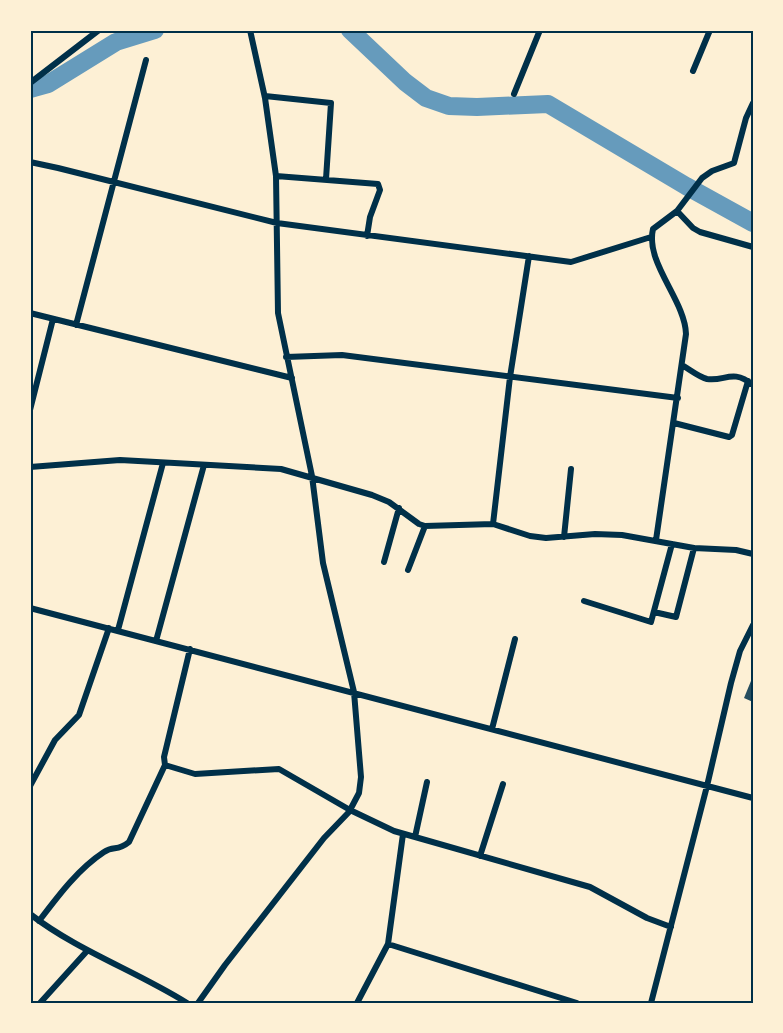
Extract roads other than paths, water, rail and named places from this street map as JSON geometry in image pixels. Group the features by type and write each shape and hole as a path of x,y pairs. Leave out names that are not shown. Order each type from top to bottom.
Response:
{"street":[{"path":"30,83 99,30"},
{"path":"198,1003 318,846 350,810 359,793 361,777 354,692 322,563 312,476 278,313 276,176 265,96 250,30"},
{"path":"514,94 540,30"},
{"path":"693,71 710,30"},
{"path":"76,325 146,60"},
{"path":"265,96 331,104 326,180"},
{"path":"656,540 678,398 686,321 654,252 651,237 653,229 677,211 698,184 712,171 734,163 746,118 753,103"},
{"path":"30,162 277,223 571,262 651,237"},
{"path":"276,176 378,184 380,190 370,217 367,236"},
{"path":"677,211 700,232 753,248"},
{"path":"493,524 510,376 529,256"},
{"path":"30,313 292,378"},
{"path":"30,410 53,319"},
{"path":"286,357 342,355 678,398"},
{"path":"674,423 729,437 732,435 750,383 731,376 709,379 682,365"},
{"path":"30,470 120,460 281,469 372,495 399,508 419,524 426,526 493,524 530,536 546,538 622,535 694,548 736,550 753,554"},
{"path":"118,630 163,463"},
{"path":"156,640 204,465"},
{"path":"564,537 571,469"},
{"path":"384,562 399,508"},
{"path":"408,570 426,526"},
{"path":"584,601 651,622 672,544"},
{"path":"654,612 676,617 694,548"},
{"path":"30,608 753,798"},
{"path":"651,1003 731,683 740,651 753,625"},
{"path":"30,786 55,740 79,715 109,628"},
{"path":"492,729 515,639"},
{"path":"39,921 59,894 90,862 106,849 122,848 129,842 165,765 164,757 190,650"},
{"path":"165,765 195,774 279,769 350,810 394,831 590,887 646,918 671,927"},
{"path":"415,837 427,782"},
{"path":"480,856 503,784"},
{"path":"357,1003 388,944 403,834"},
{"path":"30,914 87,951 159,985 187,1003"},
{"path":"388,944 577,1003"},
{"path":"40,1003 87,951"}],"waterway":[{"path":"30,89 48,84 116,42 155,30"},
{"path":"350,30 405,82 426,98 449,106 548,104 753,223"}]}
